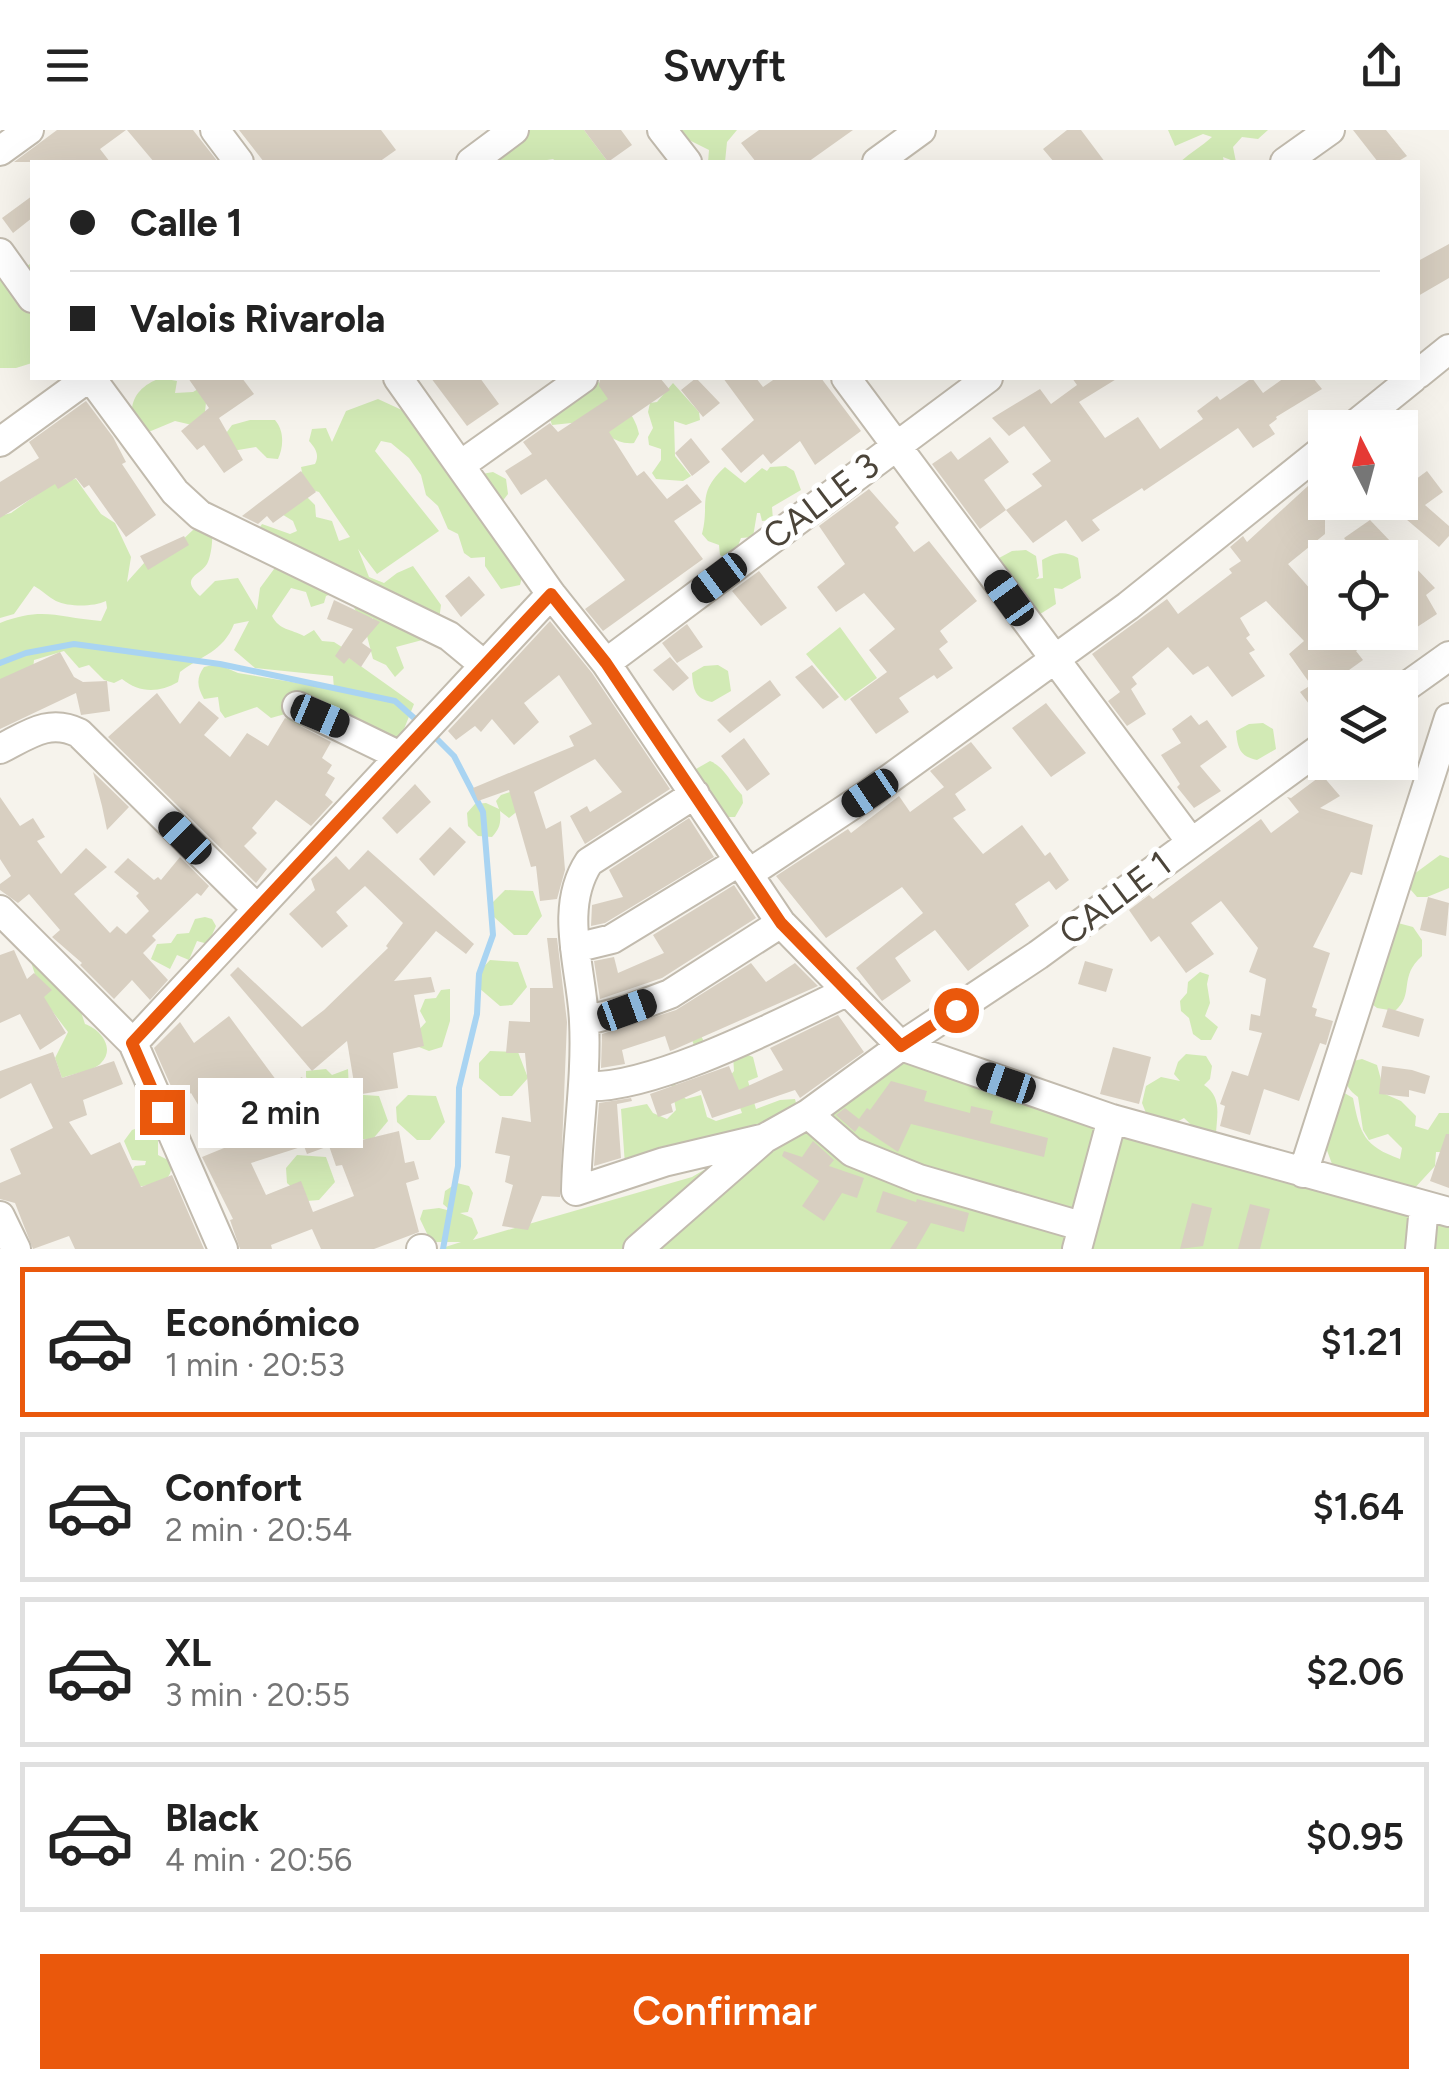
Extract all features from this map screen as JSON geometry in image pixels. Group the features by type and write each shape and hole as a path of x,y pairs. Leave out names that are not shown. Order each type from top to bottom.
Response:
{"street":[{"path":"0,151 29,130"},
{"path":"215,130 238,160"},
{"path":"474,160 514,130"},
{"path":"662,130 684,160"},
{"path":"880,160 921,130"},
{"path":"1288,160 1330,130"},
{"path":"0,253 30,295"},
{"path":"1420,373 1449,349"},
{"path":"0,442 86,380"},
{"path":"91,380 176,492 200,515 449,636 484,665"},
{"path":"399,380 551,594 606,663 781,923 901,1046 1112,1119 1437,1209 1420,1249"},
{"path":"462,464 579,380"},
{"path":"848,380 1191,842"},
{"name":"CALLE 3","path":"606,663 985,380"},
{"path":"1374,410 1411,380"},
{"path":"576,948 612,939 870,793 1128,606 1308,462"},
{"path":"132,1043 551,594"},
{"path":"1418,678 1449,656"},
{"path":"297,706 404,749"},
{"path":"1303,1173 1445,748 1449,718"},
{"path":"0,749 44,728 64,725 80,733 258,909"},
{"name":"CALLE 1","path":"765,1138 808,1114 901,1046 1038,955 1308,757"},
{"path":"695,794 589,862 578,878 573,912 584,1020 576,1191 664,1162 765,1138"},
{"path":"0,910 132,1043 223,1249"},
{"path":"584,1020 670,994 781,923"},
{"path":"583,1086 623,1084 710,1054 848,991"},
{"path":"808,1114 852,1152 1079,1238 1112,1119"},
{"path":"638,1249 765,1138"},
{"path":"0,1216 16,1249"}],"green space":[{"path":"507,130 584,130 606,160 553,159 477,160"},
{"path":"678,130 737,130 727,142 725,160 708,160 709,150"},
{"path":"1168,130 1268,130 1258,139 1242,137 1233,147 1236,160 1183,160 1212,137 1203,134 1175,146"},
{"path":"30,264 30,364 0,368 0,271 21,270"},
{"path":"595,380 633,418 639,434 634,443 616,440 591,421 552,425 548,413"},
{"path":"177,381 175,393 193,392 208,383 205,412 192,425 175,421 151,431 139,431 132,406 139,392 152,382"},
{"path":"673,383 699,412 700,420 686,425 674,421 675,456 691,476 683,481 656,479 652,473 661,460 661,449 649,445 648,437 653,428 648,412 650,403 657,402"},
{"path":"378,399 404,411 482,474 493,472 506,479 508,494 498,507 522,577 520,585 501,589 485,566 485,557 471,558 464,553 458,534 448,529 438,506 426,495 421,475 409,458 391,443 381,441 375,451 439,531 377,574 358,549 369,577 384,583 413,566 441,605 439,620 426,639 396,647 404,668 395,677 386,665 373,659 367,636 373,618 359,617 330,562 257,532 262,524 290,534 297,531 293,521 280,513 304,494 315,505 316,517 332,521 339,541 350,537 319,492 305,488 301,467 315,464 316,451 309,441 312,429 326,428 332,442 346,411"},
{"path":"275,420 278,424 282,438 278,459 267,458 256,447 232,451 224,436 232,425"},
{"path":"786,466 794,471 801,490 772,507 773,520 762,521 757,513 753,537 741,538 735,554 727,560 720,555 719,545 702,534 710,484 725,467 745,483 762,468 767,471 770,467"},
{"path":"76,479 101,514 115,523 131,557 127,582 145,562 164,557 193,530 206,527 212,532 210,557 191,581 200,596 215,581 238,578 257,610 260,588 277,565 336,592 326,596 324,603 311,607 306,592 291,588 272,616 286,629 304,636 314,630 322,641 334,642 345,649 348,657 414,704 402,734 390,744 307,724 297,727 288,723 285,714 271,718 257,707 225,718 218,697 204,699 200,690 204,667 217,664 238,673 334,689 333,676 255,668 234,650 249,621 234,624 218,647 180,672 178,682 164,688 149,690 122,679 114,683 104,680 89,665 79,668 64,651 34,660 32,680 0,681 0,623 40,614 101,621 107,608 106,601 88,605 61,603 34,586 14,614 0,618 0,516 11,513 53,483"},
{"path":"1026,550 1036,556 1036,579 1043,578 1042,560 1064,553 1078,558 1081,578 1062,589 1054,588 1056,604 1037,616 1001,576 999,558 1012,551"},
{"path":"840,627 877,678 845,701 806,654"},
{"path":"718,665 728,671 731,691 712,702 696,692 692,673 704,666"},
{"path":"1263,723 1273,729 1276,749 1257,760 1240,750 1236,731 1249,724"},
{"path":"710,761 724,771 742,795 743,803 735,817 727,817 712,806 713,794 702,790 694,779 696,769"},
{"path":"510,792 520,809 509,818 500,811 499,825 492,837 478,836 468,826 467,813 475,804 486,803 499,809 496,801"},
{"path":"1440,855 1449,858 1449,888 1417,897 1410,889 1410,877"},
{"path":"505,890 533,891 542,916 527,935 514,935 494,917 493,902"},
{"path":"205,917 216,926 208,944 197,941 189,960 177,955 170,969 151,959 157,944 171,943 177,934 189,933 195,919"},
{"path":"1398,923 1413,927 1422,940 1422,956 1410,971 1404,998 1395,1011 1377,1008 1368,1001 1380,930"},
{"path":"36,959 83,994 81,1012 85,1024 101,1035 106,1045 105,1057 98,1066 62,1078 55,1058 68,1032 43,999 31,962"},
{"path":"490,960 518,962 527,987 512,1005 500,1006 479,988 478,973"},
{"path":"1200,972 1209,975 1210,1003 1205,1016 1218,1027 1211,1040 1201,1040 1193,1034 1189,1018 1181,1011 1180,1001 1187,993 1188,982"},
{"path":"450,989 450,1021 442,1047 429,1051 419,1047 416,1033 426,1022 420,1011 425,999 436,998 441,990"},
{"path":"698,1029 705,1044 722,1039 727,1031 736,1032 736,1050 753,1057 758,1077 748,1081 756,1109 795,1099 798,1111 755,1136 620,1174 582,1172 625,1165 621,1109 647,1104 653,1113 667,1119 676,1110 670,1078 686,1099 701,1095 707,1117 716,1121 742,1113 729,1077 734,1071 733,1055 697,1054 690,1034"},
{"path":"490,1051 518,1052 528,1078 512,1096 500,1096 479,1078 479,1063"},
{"path":"1186,1054 1206,1056 1212,1066 1210,1079 1204,1085 1216,1101 1216,1134 1348,1171 1332,1164 1325,1145 1341,1091 1353,1098 1361,1130 1371,1143 1400,1159 1402,1148 1388,1134 1369,1140 1363,1130 1358,1097 1346,1082 1349,1062 1362,1059 1377,1065 1385,1094 1401,1101 1416,1116 1415,1126 1428,1130 1439,1113 1449,1113 1449,1152 1436,1152 1435,1166 1412,1191 1449,1202 1449,1249 439,1249 461,1242 431,1242 420,1219 423,1210 451,1211 443,1204 445,1191 457,1183 469,1186 473,1193 468,1212 460,1213 472,1218 478,1233 473,1240 692,1177 898,1056 1202,1135 1184,1118 1175,1123 1148,1118 1142,1103 1146,1086 1161,1077 1180,1081 1174,1074"},
{"path":"326,1069 332,1075 348,1069 349,1091 324,1110 306,1071"},
{"path":"350,1094 379,1096 388,1121 372,1140 360,1139 340,1122 339,1107"},
{"path":"408,1095 436,1096 445,1122 430,1140 417,1140 397,1122 396,1107"},
{"path":"144,1126 158,1136 158,1155 170,1161 171,1169 160,1182 132,1188 124,1180 135,1166 145,1165 146,1161 132,1160 124,1141 132,1130"},
{"path":"297,1155 326,1157 335,1182 319,1200 307,1201 287,1183 286,1168"}],"building":[{"path":"57,130 126,130 100,149 108,160 14,162"},
{"path":"127,130 193,130 216,160 152,160"},
{"path":"239,130 381,130 396,150 382,160 262,160"},
{"path":"584,130 621,130 632,145 606,160"},
{"path":"759,130 853,130 811,160 754,160 741,143"},
{"path":"1067,130 1081,130 1104,160 1052,160 1043,149"},
{"path":"1353,130 1386,130 1407,156 1400,160 1376,160"},
{"path":"30,197 30,220 13,233 2,218"},
{"path":"1449,244 1449,278 1420,295 1420,260"},
{"path":"189,380 244,380 254,394 219,418 243,460 224,473 204,445 197,450 181,431 209,408"},
{"path":"432,380 481,380 499,404 467,426"},
{"path":"600,380 662,380 670,390 609,432 637,476 644,471 667,499 687,484 702,502 674,521 703,559 603,631 585,609 625,580 546,479 521,495 505,471 532,454 523,442 550,423 558,432 608,399 599,386"},
{"path":"698,380 720,403 703,417 681,390"},
{"path":"724,380 758,380 763,387 773,380 823,380 861,431 815,465 800,441 771,464 763,454 741,473 721,449 754,420"},
{"path":"1073,380 1115,380 1079,402 1105,438 1138,417 1160,449 1203,419 1197,411 1249,380 1263,393 1281,380 1315,380 1322,389 1276,417 1269,425 1275,434 1253,448 1238,428 1144,491 1142,488 1092,520 1100,530 1082,542 1066,520 1033,543 1006,510 1042,486 1032,474 1051,461 1024,426 1009,436 992,418 1040,389 1051,404 1077,385"},
{"path":"86,401 113,437 126,462 122,464 156,515 126,537 89,485 84,488 76,478 58,489 55,484 0,518 0,482 39,458 29,442"},
{"path":"990,437 1009,462 984,480 1006,510 980,529 932,464 951,451 958,460"},
{"path":"691,438 710,462 692,476 675,453"},
{"path":"301,471 316,492 273,523 267,516 258,524 242,516"},
{"path":"1427,471 1443,492 1425,505 1449,526 1449,536 1439,547 1407,520 1418,520 1418,478"},
{"path":"1308,486 1308,520 1325,520 1325,534 1318,540 1308,540 1308,548 1288,564 1308,586 1308,650 1357,650 1363,660 1349,670 1308,670 1308,681 1289,654 1304,641 1266,601 1240,618 1250,635 1246,638 1255,650 1249,653 1265,676 1232,697 1208,666 1193,675 1168,647 1132,677 1137,684 1131,689 1146,714 1127,726 1108,701 1120,692 1092,654 1167,599 1178,614 1232,573 1229,569 1241,561 1230,547 1243,536 1247,542"},
{"path":"869,489 899,523 895,527 914,552 929,541 977,601 940,631 948,642 939,649 953,668 937,679 934,675 899,698 909,712 876,734 850,699 887,672 869,650 895,629 864,593 836,612 817,587 845,564 819,526"},
{"path":"1370,520 1389,540 1346,540"},
{"path":"184,536 189,545 148,570 140,556"},
{"path":"1418,570 1435,588 1426,595 1437,614 1418,626"},
{"path":"759,571 787,608 761,626 732,591"},
{"path":"469,576 485,595 461,617 445,596"},
{"path":"334,600 380,622 362,643 372,650 361,667 349,658 344,664 335,656 353,629 327,619"},
{"path":"550,621 592,673 670,789 585,844 570,816 587,806 590,812 622,792 595,759 534,792 546,829 561,821 565,870 557,899 540,901 536,866 531,867 509,790 478,801 473,788 574,746 569,736 592,724 559,675 524,703 539,722 514,745 492,719 481,732 475,726 456,740 448,731"},
{"path":"687,624 703,647 677,663 662,643"},
{"path":"60,652 74,677 83,682 107,681 110,711 81,715 76,693 0,729 0,679"},
{"path":"670,657 689,678 673,691 653,670"},
{"path":"812,665 839,697 823,709 795,677"},
{"path":"770,680 781,695 730,733 717,720"},
{"path":"1308,687 1308,703 1300,692"},
{"path":"157,693 180,724 199,701 219,718 204,735 230,757 247,733 268,746 285,718 331,742 322,758 332,765 327,773 335,778 325,795 333,802 311,826 276,800 252,828 257,833 244,846 267,869 256,883 108,737"},
{"path":"1046,703 1086,753 1051,777 1012,728"},
{"path":"1191,715 1199,725 1207,720 1227,747 1200,766 1221,791 1194,808 1177,787 1180,784 1161,755 1181,743 1172,729"},
{"path":"744,738 770,774 747,791 721,756"},
{"path":"971,742 992,768 955,794 966,810 953,818 983,854 1022,825 1045,856 1050,852 1069,880 1056,890 1049,881 1015,904 1029,926 968,971 935,930 895,958 911,981 882,1001 856,968 923,913 902,887 826,938 776,876 848,829 851,833 899,796 910,812 944,787 930,771"},
{"path":"93,772 129,807 107,830 102,806"},
{"path":"1315,780 1326,780 1340,796 1320,808 1373,825 1362,875 1351,872 1313,947 1330,953 1312,1007 1317,1009 1315,1016 1333,1021 1326,1045 1320,1043 1299,1101 1264,1089 1250,1135 1220,1126 1225,1106 1220,1104 1232,1071 1248,1076 1262,1033 1249,1030 1251,1014 1260,1016 1266,979 1249,972 1258,948 1221,901 1191,923 1214,954 1186,973 1159,936 1151,942 1129,910 1149,895 1153,899 1261,819 1271,833 1299,812 1287,797"},
{"path":"415,784 431,802 397,834 382,818"},
{"path":"0,797 20,826 33,818 45,837 37,841 61,874 86,848 107,867 74,894 110,933 117,926 126,934 149,911 136,896 139,893 114,872 128,858 154,880 161,880 180,857 209,886 152,936 156,940 143,953 168,980 150,1000 132,980 114,999 52,937 60,930 29,894 18,903 0,890 0,884 11,876 0,859"},
{"path":"689,818 714,857 605,923 591,926 592,905 623,897 609,870"},
{"path":"450,827 466,842 434,876 419,859"},
{"path":"368,850 474,944 466,954 436,931 394,981 431,977 435,992 414,995 424,1046 393,1053 398,1088 356,1095 347,1041 312,1071 230,975 238,967 302,1027 324,1010 388,948 403,923 365,886 336,912 348,926 322,948 289,914 315,890 311,879 336,856 349,870"},
{"path":"734,885 756,918 662,978 600,999 594,961 614,957 618,973 664,953 653,935"},
{"path":"1428,897 1449,903 1446,936 1420,930"},
{"path":"547,938 557,938 567,1022 560,1197 542,1196 528,1230 502,1226 513,1185 505,1182 510,1156 495,1153 502,1117 531,1122 525,1053 506,1053 509,1021 530,1022 530,988 553,988"},
{"path":"14,950 27,979 34,973 52,990 44,997 66,1033 40,1050 20,1014 0,1023 0,955"},
{"path":"1085,961 1113,969 1106,992 1078,984"},
{"path":"751,963 766,982 795,963 818,986 670,1051 665,1036 622,1050 625,1064 601,1068 602,1034 676,1010"},
{"path":"1388,1008 1424,1019 1419,1037 1382,1027"},
{"path":"838,1015 864,1052 800,1098 795,1090 712,1118 701,1090 671,1104 673,1112 658,1117 650,1094 729,1066 739,1090 783,1070 770,1048"},
{"path":"229,1016 282,1088 302,1077 321,1115 343,1109 354,1142 399,1131 405,1163 414,1161 419,1179 406,1183 419,1232 374,1249 321,1249 312,1229 271,1245 272,1249 240,1249 230,1220 233,1219 202,1157 224,1148 191,1093 178,1102 154,1048 180,1022 194,1043","holes":["304,1146 307,1154 329,1146 336,1166 342,1165 354,1196 313,1212 301,1181 266,1195 251,1163"]},
{"path":"1113,1047 1151,1057 1139,1104 1100,1094"},
{"path":"53,1052 62,1078 114,1061 123,1084 83,1100 87,1115 69,1122 91,1155 120,1142 141,1187 172,1175 204,1249 75,1249 69,1236 33,1249 15,1203 0,1199 0,1183 21,1174 10,1149 53,1128 31,1083 0,1099 0,1071"},
{"path":"1382,1066 1430,1076 1425,1094 1409,1090 1409,1097 1379,1094"},
{"path":"891,1081 927,1091 924,1101 970,1113 971,1106 993,1111 990,1123 1048,1138 1044,1157 911,1124 898,1152 859,1126 855,1132 836,1115 845,1108 859,1119"},
{"path":"631,1098 632,1101 617,1104 621,1158 594,1166 599,1103"},
{"path":"1449,1134 1449,1188 1430,1181"},
{"path":"813,1141 834,1160 829,1166 864,1178 857,1198 842,1193 824,1221 802,1206 819,1181 782,1156 784,1151 802,1157"},
{"path":"883,1191 969,1213 964,1232 931,1223 916,1249 890,1249 908,1222 876,1212"},
{"path":"1192,1203 1212,1208 1203,1246 1180,1249"},
{"path":"1250,1204 1270,1209 1260,1249 1238,1249"}],"waterway":[{"path":"0,663 26,653 74,644 220,664 395,701 422,725"},
{"path":"431,733 454,756 483,812 493,935 479,974 477,1014 459,1088 458,1166 443,1249"}],"route":[{"path":"162,1112 132,1043 551,594 606,663 781,923 901,1046 956,1010"}]}
